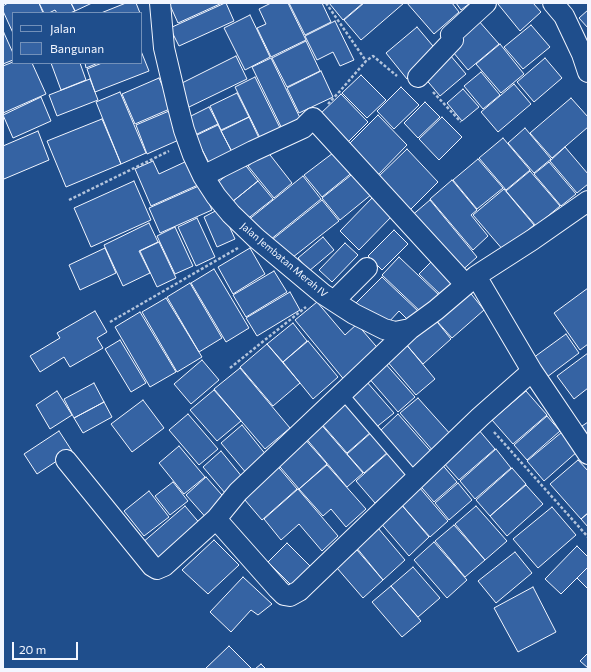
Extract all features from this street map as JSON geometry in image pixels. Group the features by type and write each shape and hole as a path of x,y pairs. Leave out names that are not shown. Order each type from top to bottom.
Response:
{"street":[{"name":"Jalan Jembatan Merah IV","path":"160,3 164,48 184,130 193,155 203,176 216,196 231,214 256,238 328,298 354,314 384,329 395,332 410,329"},
{"path":"418,77 452,40 451,35 486,3"},
{"path":"553,3 564,16 582,54 588,72"},
{"path":"203,176 252,151 303,128 313,118 470,280 588,454"},
{"path":"66,460 152,566 157,569 164,566 216,519 238,492 410,329 436,310 470,280 532,240 588,201"},
{"path":"328,298 367,268"},
{"path":"216,519 278,589 284,594 290,596 299,591 480,417 532,371"}],"lane":[{"path":"342,392 416,479"}],"path":[{"path":"326,3 366,61"},
{"path":"313,118 340,91 366,61 373,56 407,86 418,77 461,122"},
{"path":"69,200 189,141"},
{"path":"110,322 256,238"},
{"path":"230,368 328,298"},
{"path":"480,417 588,537"}],"building":[{"path":"8,3 39,3 43,12 12,12 12,31 3,11 3,6"},
{"path":"39,3 71,3 75,11 56,12 55,10 51,12 44,12"},
{"path":"71,3 92,3 75,11"},
{"path":"126,3 136,3 140,12 104,12"},
{"path":"169,3 222,3 178,23"},
{"path":"225,3 234,21 179,46 170,28"},
{"path":"271,3 288,3 306,40 271,57 257,28 266,24 259,9"},
{"path":"289,3 322,3 331,22 305,35"},
{"path":"329,3 363,3 343,20"},
{"path":"364,3 404,3 361,40 344,20"},
{"path":"407,3 452,3 459,12 434,34"},
{"path":"456,3 470,3 461,10"},
{"path":"533,3 541,12 520,31 498,4"},
{"path":"588,10 588,28 579,18"},
{"path":"250,15 270,57 245,70 224,28"},
{"path":"478,20 499,44 468,70 448,46"},
{"path":"335,21 354,60 340,66 333,52 317,60 305,36"},
{"path":"531,25 550,47 523,69 504,47"},
{"path":"417,27 438,52 407,79 386,53"},
{"path":"4,33 12,51 12,60 3,64"},
{"path":"306,41 320,71 287,87 272,58"},
{"path":"500,44 524,74 501,93 476,64"},
{"path":"142,54 149,71 95,92 87,69 100,64 142,64"},
{"path":"450,55 466,74 440,96 424,77"},
{"path":"236,56 247,79 189,107 178,85"},
{"path":"271,58 303,124 284,133 252,67"},
{"path":"545,58 562,78 534,102 517,82"},
{"path":"12,62 12,64 32,64 46,94 3,113 3,66"},
{"path":"51,64 80,64 86,80 61,90"},
{"path":"85,64 96,64 86,68"},
{"path":"321,71 333,97 299,113 287,88"},
{"path":"481,72 500,95 483,109 464,86"},
{"path":"361,75 386,100 367,118 342,93"},
{"path":"255,77 283,134 263,144 235,87"},
{"path":"159,78 172,108 135,124 122,94"},
{"path":"90,79 98,100 57,116 49,95"},
{"path":"514,84 531,104 498,132 481,112"},
{"path":"401,87 419,105 394,129 377,111"},
{"path":"463,89 479,107 462,121 447,103"},
{"path":"120,92 146,153 121,164 96,102"},
{"path":"237,93 249,117 221,130 210,106"},
{"path":"341,94 368,122 345,145 318,116"},
{"path":"41,97 51,121 13,138 3,115"},
{"path":"571,98 588,117 588,127 552,158 530,133"},
{"path":"425,102 440,117 418,138 404,123"},
{"path":"209,107 218,124 195,135 187,118"},
{"path":"169,111 181,139 147,154 136,125"},
{"path":"378,115 407,145 376,177 347,146"},
{"path":"249,117 259,138 232,152 221,131"},
{"path":"442,117 462,137 439,160 419,139"},
{"path":"102,119 121,164 66,187 47,141"},
{"path":"218,125 232,152 209,163 195,136"},
{"path":"525,128 551,159 534,173 508,143"},
{"path":"38,131 49,160 4,179 3,146"},
{"path":"503,138 530,170 506,190 479,158"},
{"path":"565,147 588,174 588,184 577,193 550,161"},
{"path":"407,149 438,182 409,211 377,178"},
{"path":"337,150 354,171 322,197 304,175"},
{"path":"267,151 292,183 274,198 248,166"},
{"path":"478,159 503,188 477,209 453,180"},
{"path":"153,161 159,174 187,161 198,185 151,206 135,169"},
{"path":"243,162 258,181 232,202 217,183"},
{"path":"549,162 576,194 561,206 534,174"},
{"path":"530,171 560,206 536,226 506,191"},
{"path":"355,172 372,194 340,220 322,198"},
{"path":"303,176 321,199 265,244 247,221"},
{"path":"452,180 477,210 471,215 488,236 473,250 430,199"},
{"path":"134,181 151,220 91,247 74,208"},
{"path":"258,181 273,199 246,220 232,202"},
{"path":"201,185 212,210 160,233 149,208"},
{"path":"504,189 534,225 504,251 473,215"},
{"path":"374,196 393,215 359,250 340,231"},
{"path":"322,200 339,221 288,261 268,243"},
{"path":"430,200 477,257 458,274 410,217"},
{"path":"221,208 235,239 217,247 204,217"},
{"path":"197,218 215,257 196,266 178,227"},
{"path":"149,223 158,242 139,251 150,273 123,286 104,245"},
{"path":"175,227 193,266 175,274 157,236"},
{"path":"394,230 408,244 382,270 368,256"},
{"path":"323,237 334,250 309,271 298,258"},
{"path":"159,242 176,278 157,287 140,251"},
{"path":"345,243 358,255 332,282 319,270"},
{"path":"105,248 116,273 80,290 69,265"},
{"path":"250,248 265,274 233,294 218,267"},
{"path":"437,256 458,277 441,295 419,274"},
{"path":"399,257 440,296 422,313 382,275"},
{"path":"214,269 249,328 226,342 191,283"},
{"path":"274,271 287,292 246,317 233,295"},
{"path":"382,277 419,312 409,321 399,311 388,323 381,316 374,323 355,304"},
{"path":"190,283 222,338 199,352 167,297"},
{"path":"588,288 588,344 580,350 554,313"},
{"path":"468,290 484,310 452,338 435,319"},
{"path":"290,292 300,310 257,336 246,318"},
{"path":"166,298 202,357 177,372 142,312"},
{"path":"317,302 345,335 357,324 381,352 346,382 295,320"},
{"path":"95,311 107,332 97,338 103,348 70,367 64,357 40,372 30,356 60,338 57,333"},
{"path":"140,312 176,372 150,387 115,327"},
{"path":"434,318 451,339 423,364 405,343"},
{"path":"293,323 307,341 283,362 267,344"},
{"path":"566,334 579,353 547,377 533,358"},
{"path":"120,340 146,383 131,392 105,349"},
{"path":"308,341 338,377 313,399 283,362"},
{"path":"405,343 435,379 416,395 386,360"},
{"path":"267,344 300,383 273,406 240,367"},
{"path":"588,353 588,388 574,399 557,376"},
{"path":"202,360 219,380 191,404 174,384"},
{"path":"384,362 415,397 398,412 367,376"},
{"path":"240,368 290,428 265,449 214,389"},
{"path":"366,381 394,413 374,429 347,398"},
{"path":"94,383 104,402 74,418 64,399"},
{"path":"214,390 241,421 217,441 190,410"},
{"path":"57,391 72,415 50,429 36,405"},
{"path":"526,391 547,415 513,444 492,420"},
{"path":"418,398 452,436 434,452 400,413"},
{"path":"143,400 164,428 132,452 111,424"},
{"path":"345,400 372,431 347,453 320,422"},
{"path":"104,402 112,417 83,433 74,418"},
{"path":"188,414 218,449 199,465 169,430"},
{"path":"398,414 435,456 416,472 380,431"},
{"path":"547,416 560,431 527,460 514,445"},
{"path":"319,422 363,473 347,487 304,436"},
{"path":"588,422 588,435 582,426"},
{"path":"242,425 267,456 247,474 221,443"},
{"path":"478,429 495,449 459,480 442,461"},
{"path":"59,431 72,451 37,474 24,454"},
{"path":"373,431 389,451 364,473 347,454"},
{"path":"562,432 578,451 544,481 527,461"},
{"path":"303,437 327,464 299,489 275,461"},
{"path":"179,446 205,477 184,494 159,463"},
{"path":"496,449 511,468 475,499 460,481"},
{"path":"221,451 243,478 225,493 203,467"},
{"path":"390,451 409,474 375,503 356,481"},
{"path":"578,460 588,471 588,513 581,519 550,484"},
{"path":"274,462 297,489 262,520 239,493"},
{"path":"440,462 457,482 434,502 417,482"},
{"path":"327,465 366,509 346,527 331,509 323,516 299,489"},
{"path":"512,468 526,484 490,516 476,500"},
{"path":"206,477 229,503 209,521 186,495"},
{"path":"173,482 188,501 170,515 155,496"},
{"path":"458,483 472,500 449,520 435,503"},
{"path":"526,485 543,504 507,536 490,516"},
{"path":"419,487 448,521 430,537 400,503"},
{"path":"298,489 338,536 322,551 299,524 281,540 264,519"},
{"path":"149,491 169,517 144,536 124,511"},
{"path":"400,503 429,537 409,556 379,521"},
{"path":"185,506 202,526 158,562 142,543"},
{"path":"476,506 507,541 485,560 455,524"},
{"path":"552,507 576,535 538,568 513,539"},
{"path":"588,513 588,527 581,519"},
{"path":"454,525 485,560 465,577 435,541"},
{"path":"378,528 405,560 383,580 356,547"},
{"path":"214,540 239,565 208,594 182,570"},
{"path":"434,542 467,580 447,598 414,560"},
{"path":"287,543 314,570 295,589 268,562"},
{"path":"577,546 588,557 588,567 561,594 545,579"},
{"path":"357,550 383,580 363,598 337,568"},
{"path":"515,552 532,573 496,603 478,581"},
{"path":"413,567 440,598 418,617 391,586"},
{"path":"588,567 588,589 577,578"},
{"path":"243,577 272,604 258,615 251,610 231,632 210,612"},
{"path":"391,586 421,621 402,637 372,602"},
{"path":"533,587 556,632 518,652 494,608"},
{"path":"229,646 252,669 205,669"},
{"path":"588,653 588,668 580,661"},
{"path":"261,664 266,669 255,669"}]}
